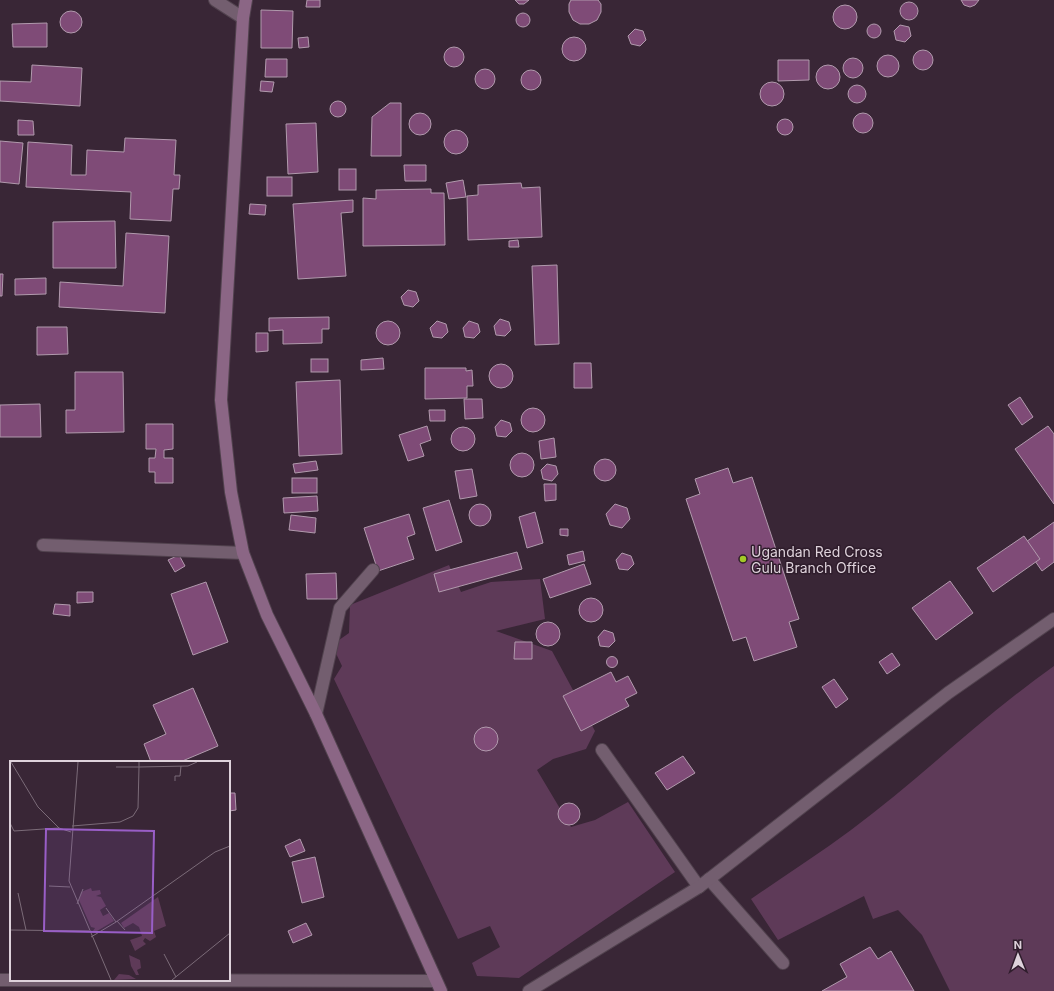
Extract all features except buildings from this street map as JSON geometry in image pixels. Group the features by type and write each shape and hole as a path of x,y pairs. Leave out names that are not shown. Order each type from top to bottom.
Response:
{"street":[{"path":"215,0 242,18"},
{"path":"73,981 438,986 316,714 267,614 243,553 231,492 221,400 242,18 246,0"},
{"path":"43,545 243,553"},
{"path":"316,714 340,608 373,570"},
{"path":"528,991 699,887 948,693 1054,619"},
{"path":"602,750 699,887"},
{"path":"709,879 783,963"},
{"path":"0,980 10,980"}],"shaded area":[{"path":"449,565 461,592 491,582 540,579 545,619 496,631 552,651 595,731 586,749 553,759 537,770 571,827 595,820 628,802 675,872 519,978 477,976 472,963 500,947 490,926 458,939 334,679 342,666 332,645 349,633 350,605"},
{"path":"1054,666 1054,991 950,991 922,935 898,910 873,919 864,896 778,940 751,899 851,830 1002,705"}],"place":[{"name":"Ugandan Red Cross Gulu Branch Office","path":"743,559"}]}
